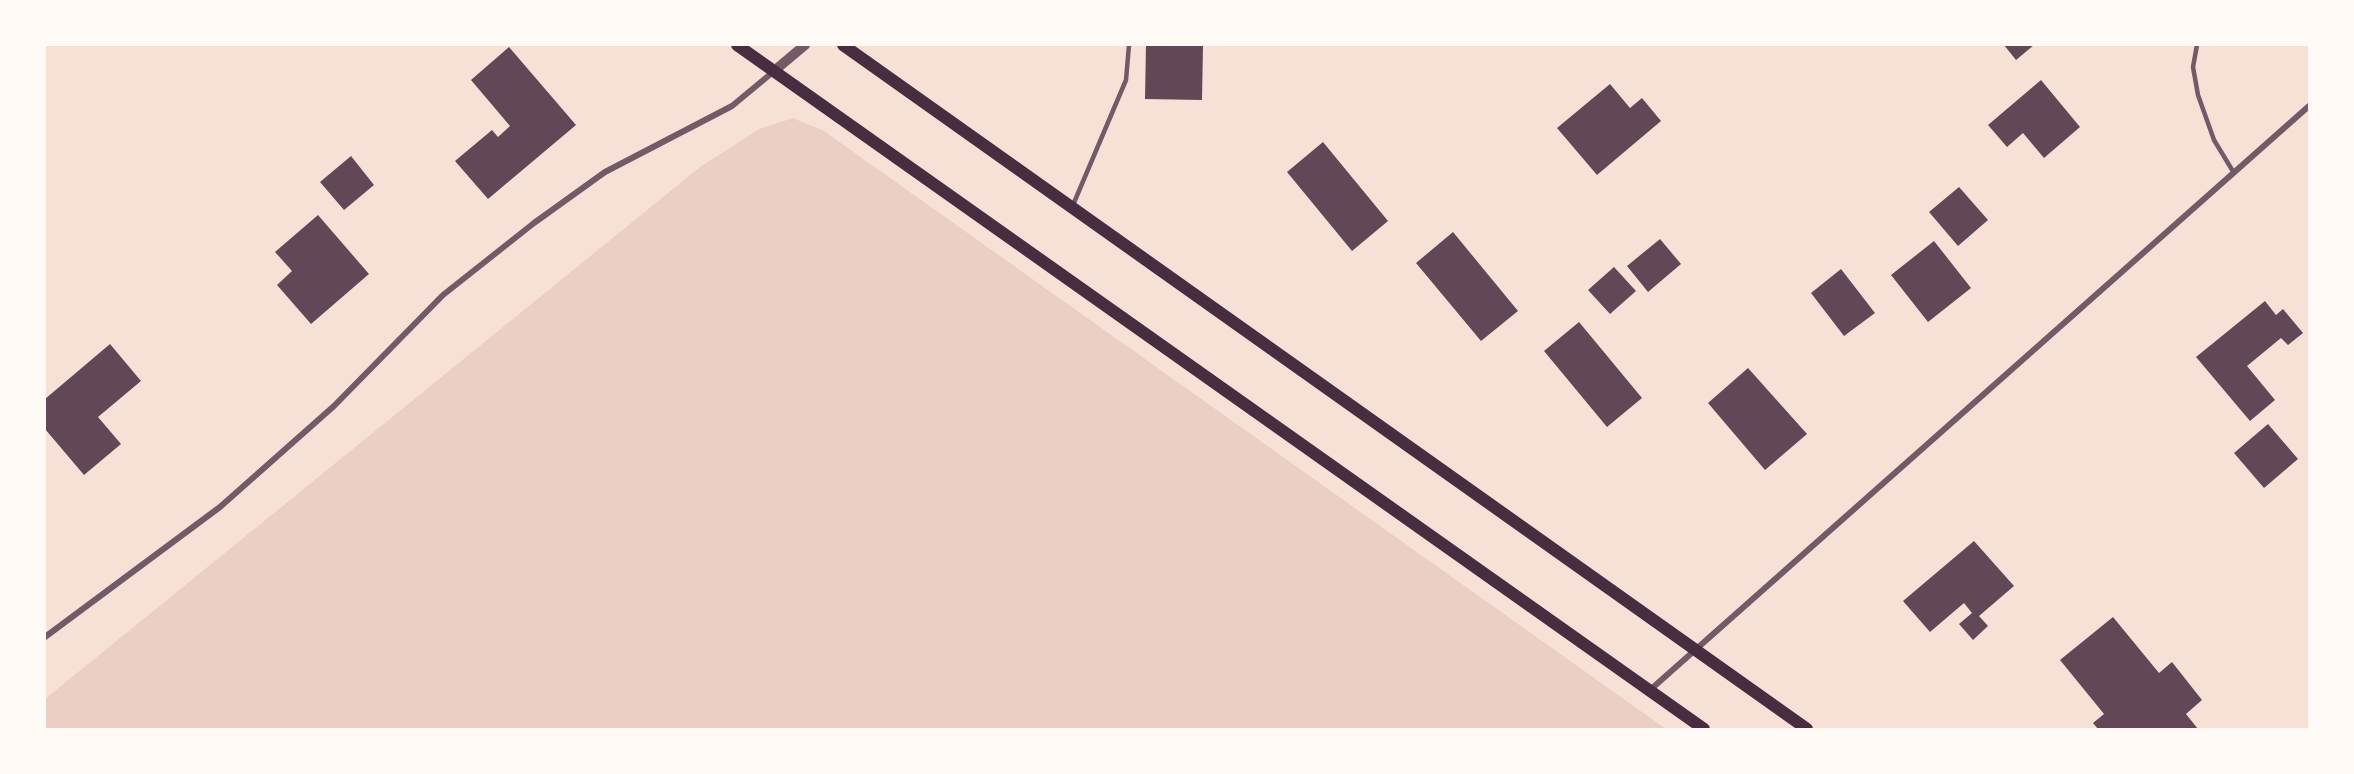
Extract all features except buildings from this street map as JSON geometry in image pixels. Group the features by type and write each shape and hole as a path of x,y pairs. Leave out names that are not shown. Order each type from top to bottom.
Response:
{"main road":[{"path":"736,45 1704,729"},
{"path":"843,45 1807,729"}],"street":[{"path":"45,637 220,507 334,406 443,295 534,223 605,172 732,106 805,45"},
{"path":"1650,691 2309,106"}],"lane":[{"path":"1072,208 1126,80 1129,45"},
{"path":"2197,45 2193,67 2198,95 2214,140 2234,173"}],"shaded area":[{"path":"793,118 824,131 1666,729 45,729 45,699 700,167 759,129"}]}
